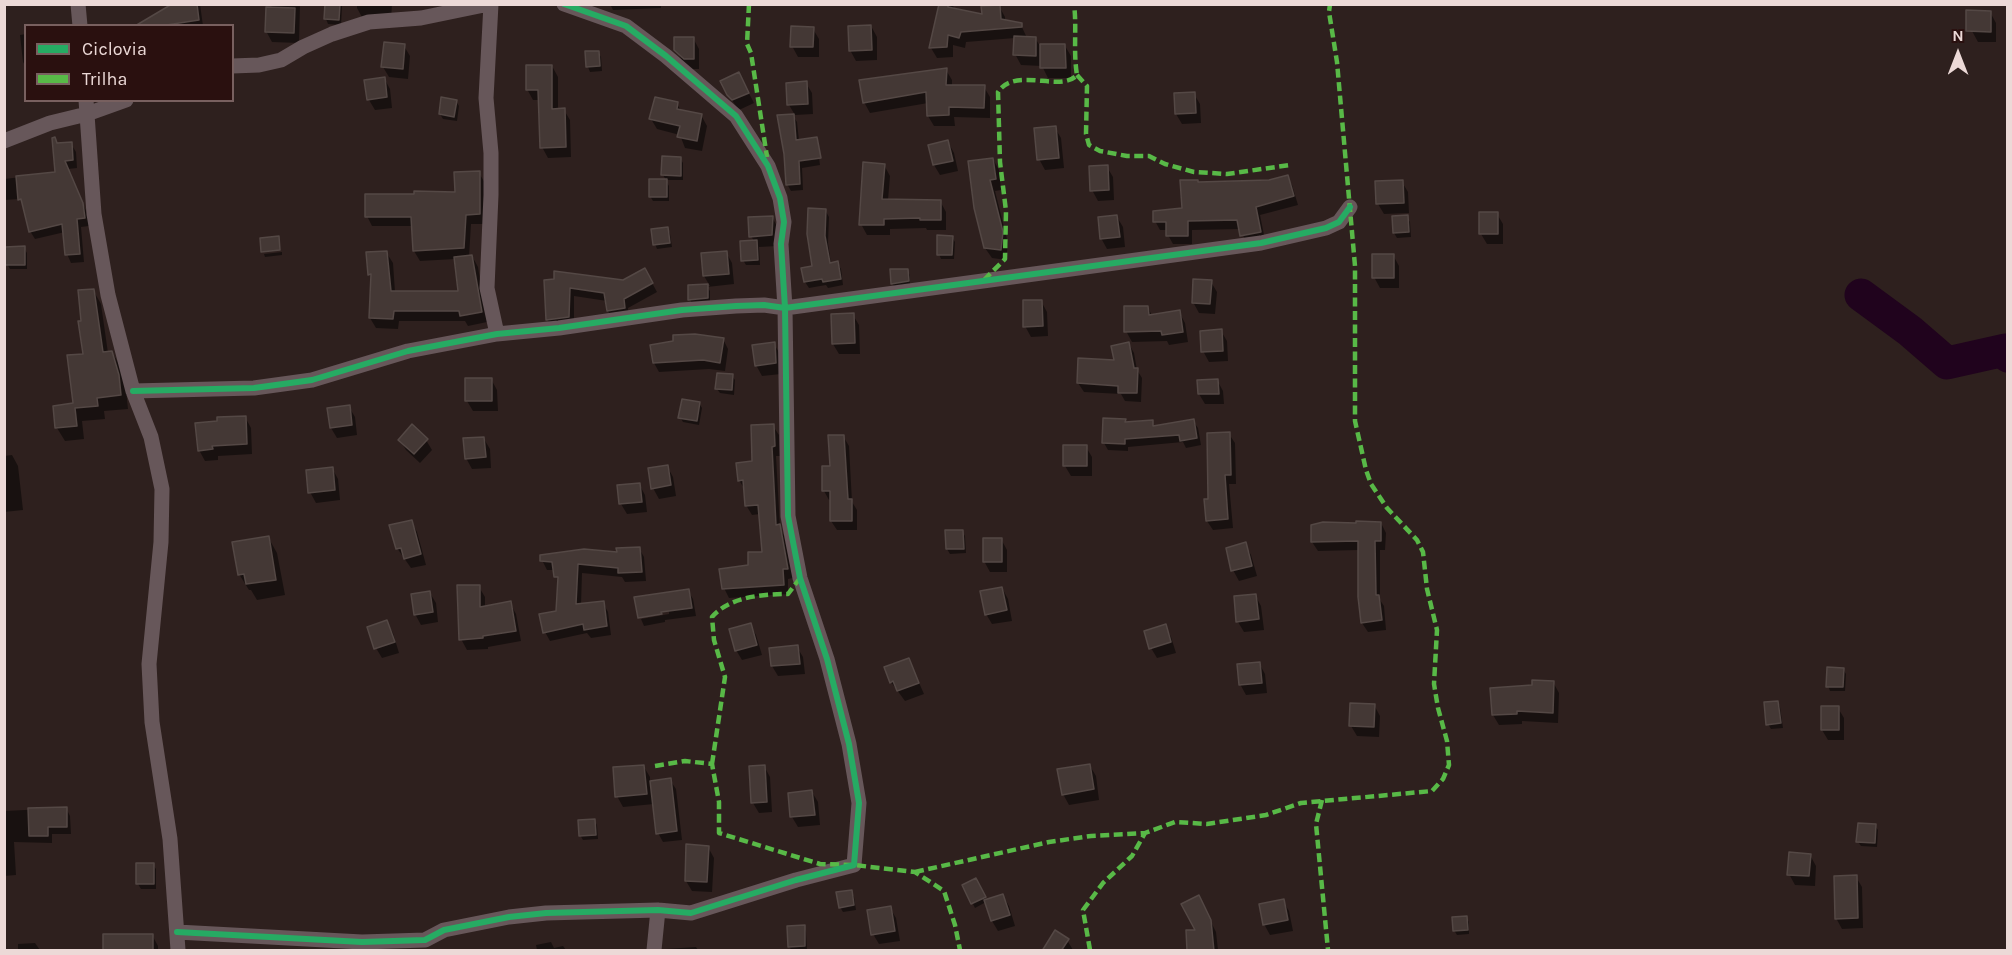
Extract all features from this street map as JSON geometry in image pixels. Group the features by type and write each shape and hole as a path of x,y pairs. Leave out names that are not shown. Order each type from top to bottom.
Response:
{"street":[{"path":"78,4 80,24"},
{"path":"234,66 281,60 332,34 369,22 421,18 490,4 486,98 491,153 491,195 487,288 497,334"},
{"path":"177,932 362,942 425,940 444,930 546,913 658,910 691,913 796,880 854,865 859,803 849,744 826,659 800,578 788,516 785,308 781,244 784,222 780,198 768,166 736,116 673,62 626,26 564,4"},
{"path":"4,141 86,107 115,102"},
{"path":"86,107 94,214 108,295 133,391 151,437 162,489 160,542 149,664 152,722 170,838 178,951"},
{"path":"133,391 254,388 312,380 408,351 497,334 559,328 682,310 764,305 785,308 1261,243 1326,228 1339,222 1350,207"},
{"path":"654,951 658,910"}],"building":[{"path":"172,4 197,4 199,20 173,24 138,24"},
{"path":"325,4 340,4 339,20 324,19"},
{"path":"939,4 948,4 948,7 982,14 981,6 1000,5 1001,19 1022,23 1022,27 961,32 959,38 948,35 947,47 929,48"},
{"path":"266,7 295,8 294,33 265,32"},
{"path":"1966,10 1991,11 1991,32 1966,31"},
{"path":"871,25 872,50 849,51 848,26"},
{"path":"791,26 814,27 813,47 790,47"},
{"path":"1014,36 1036,37 1036,56 1013,55"},
{"path":"674,37 694,37 694,59 684,59 674,50"},
{"path":"384,42 405,44 403,69 381,67"},
{"path":"1040,44 1065,44 1066,68 1040,68"},
{"path":"585,51 599,51 600,66 586,67"},
{"path":"526,65 552,65 552,109 565,108 566,147 540,148 538,90 526,90"},
{"path":"947,68 946,85 985,85 984,108 949,107 949,115 927,116 926,92 863,103 859,80"},
{"path":"739,72 749,93 732,100 720,81"},
{"path":"385,77 387,97 367,100 364,80"},
{"path":"807,81 808,104 787,105 786,83"},
{"path":"1195,92 1196,113 1175,114 1174,93"},
{"path":"441,97 457,100 454,117 439,114"},
{"path":"655,97 678,102 677,109 702,114 697,141 677,137 680,126 649,119"},
{"path":"794,114 796,140 817,137 821,158 799,161 800,184 786,185 784,154 777,115"},
{"path":"1056,126 1059,158 1037,160 1034,128"},
{"path":"55,137 57,143 72,142 73,160 65,161 83,203 85,218 77,219 80,254 65,255 62,224 29,232 21,199 18,200 16,176 55,172 52,138"},
{"path":"948,140 953,161 933,165 928,145"},
{"path":"662,156 681,157 681,176 661,175"},
{"path":"993,158 996,179 990,180 1003,232 1001,250 984,248 974,208 968,161"},
{"path":"863,162 885,164 882,199 941,200 941,220 884,219 884,225 859,225"},
{"path":"1108,165 1109,190 1090,191 1089,166"},
{"path":"480,171 480,214 466,215 464,248 413,251 411,217 365,217 365,194 414,194 414,191 455,192 454,172"},
{"path":"1288,175 1294,196 1256,207 1261,232 1240,236 1237,220 1188,221 1188,236 1166,236 1166,222 1153,222 1153,211 1182,208 1180,180 1198,180 1198,182 1269,180"},
{"path":"649,179 667,179 667,197 649,197"},
{"path":"1403,180 1404,203 1376,204 1375,181"},
{"path":"808,208 826,209 825,236 830,263 838,261 841,279 804,282 801,268 812,266 807,234"},
{"path":"1479,212 1498,212 1498,234 1479,234"},
{"path":"1117,215 1120,237 1100,239 1098,217"},
{"path":"1408,215 1409,232 1393,233 1392,216"},
{"path":"773,216 772,235 749,237 748,217"},
{"path":"668,227 670,243 653,245 651,229"},
{"path":"937,235 953,236 952,255 937,255"},
{"path":"279,236 280,250 261,252 260,238"},
{"path":"757,240 758,260 741,261 740,241"},
{"path":"25,246 25,265 5,265 5,247"},
{"path":"387,251 391,291 458,291 454,257 472,255 482,312 460,316 459,311 394,311 393,319 369,318 371,274 368,275 366,252"},
{"path":"727,251 729,274 703,276 701,253"},
{"path":"1372,254 1394,254 1394,278 1372,278"},
{"path":"645,268 653,283 624,299 625,308 607,311 604,293 570,288 569,317 546,320 544,280 554,279 554,271 623,280"},
{"path":"890,269 908,269 909,281 891,284"},
{"path":"1193,279 1212,280 1210,304 1192,303"},
{"path":"708,284 708,298 688,300 688,285"},
{"path":"94,289 103,352 112,351 119,375 121,395 97,398 98,406 75,408 77,426 55,428 53,406 73,403 67,355 83,354 78,321 81,321 78,290"},
{"path":"1023,300 1042,300 1043,326 1023,327"},
{"path":"1124,306 1148,306 1149,315 1180,310 1183,332 1162,335 1161,331 1124,332"},
{"path":"854,313 855,343 832,344 831,314"},
{"path":"1222,329 1223,351 1201,352 1200,331"},
{"path":"695,334 724,338 720,363 703,360 653,363 650,345 673,341 673,335"},
{"path":"775,342 776,363 755,366 752,345"},
{"path":"1129,342 1134,368 1138,368 1137,393 1118,393 1118,386 1077,383 1078,358 1114,360 1111,346"},
{"path":"717,373 733,374 732,390 715,389"},
{"path":"465,378 492,378 492,401 465,401"},
{"path":"1218,379 1219,394 1198,394 1197,380"},
{"path":"682,399 700,402 697,421 678,418"},
{"path":"350,405 352,425 330,428 327,408"},
{"path":"246,416 247,444 212,446 213,449 198,451 195,423 217,421 217,417"},
{"path":"1103,418 1126,419 1125,422 1153,420 1153,426 1194,419 1197,438 1180,441 1179,435 1125,439 1125,444 1102,443"},
{"path":"412,424 428,439 414,454 398,440"},
{"path":"774,424 775,446 772,447 776,525 780,524 788,569 783,569 784,585 722,589 719,569 748,565 748,552 762,552 758,505 745,506 743,480 738,481 736,463 752,461 751,425"},
{"path":"1230,432 1231,475 1225,475 1228,519 1206,521 1204,499 1208,499 1207,433"},
{"path":"828,435 844,435 848,499 852,499 852,521 830,521 830,491 822,491 822,466 830,466"},
{"path":"484,437 486,457 465,459 463,438"},
{"path":"1063,445 1087,445 1087,466 1063,466"},
{"path":"668,465 671,485 651,489 648,468"},
{"path":"333,467 335,490 308,493 306,470"},
{"path":"640,483 642,502 619,504 617,485"},
{"path":"412,520 421,554 404,559 401,548 396,549 389,525"},
{"path":"1356,521 1381,522 1381,541 1375,541 1376,595 1379,595 1382,620 1361,623 1358,597 1358,541 1311,542 1311,525 1323,522 1356,523"},
{"path":"945,530 963,530 964,549 946,549"},
{"path":"269,536 276,580 246,584 244,574 238,575 232,542"},
{"path":"983,538 1002,538 1002,562 983,562"},
{"path":"1246,542 1252,566 1231,571 1226,548"},
{"path":"640,547 642,572 618,573 618,568 578,564 576,604 604,601 607,626 584,630 583,624 543,633 539,614 556,611 558,577 554,577 552,562 540,561 540,555 584,549 617,552 616,548"},
{"path":"457,585 480,585 480,607 511,601 516,631 459,640"},
{"path":"1002,587 1007,610 985,615 980,591"},
{"path":"689,589 692,608 638,618 634,597"},
{"path":"430,591 433,612 414,615 411,594"},
{"path":"1256,594 1259,619 1236,622 1234,596"},
{"path":"387,620 395,642 374,649 367,627"},
{"path":"751,623 757,645 735,651 729,629"},
{"path":"1166,624 1171,642 1149,649 1144,631"},
{"path":"798,645 800,664 771,666 769,648"},
{"path":"909,658 919,683 897,691 893,681 890,683 884,667"},
{"path":"1260,662 1262,683 1239,685 1237,664"},
{"path":"1827,667 1844,668 1843,687 1826,687"},
{"path":"1532,680 1554,681 1553,713 1517,711 1517,714 1492,715 1490,688 1532,685"},
{"path":"1778,701 1781,723 1766,725 1764,702"},
{"path":"1350,703 1375,704 1374,727 1349,726"},
{"path":"1821,706 1839,706 1839,730 1821,730"},
{"path":"1090,764 1094,789 1062,795 1057,769"},
{"path":"644,765 647,794 615,797 613,767"},
{"path":"765,765 767,802 751,803 749,766"},
{"path":"671,778 677,831 656,834 650,781"},
{"path":"812,790 815,815 790,817 788,793"},
{"path":"67,807 67,827 48,827 48,836 29,836 28,808"},
{"path":"595,819 596,835 579,836 578,820"},
{"path":"1858,823 1876,824 1875,843 1856,842"},
{"path":"686,844 709,846 707,882 685,881"},
{"path":"1789,852 1811,854 1809,876 1787,875"},
{"path":"136,863 154,863 154,884 136,884"},
{"path":"1857,875 1858,918 1835,919 1834,876"},
{"path":"976,878 986,897 971,904 962,885"},
{"path":"852,890 854,905 839,908 836,892"},
{"path":"1003,894 1010,915 991,921 984,900"},
{"path":"1199,895 1211,920 1214,951 1187,951 1186,930 1195,930 1181,904"},
{"path":"1284,899 1288,920 1263,925 1259,904"},
{"path":"891,906 895,931 871,935 867,910"},
{"path":"1467,916 1468,930 1453,931 1452,917"},
{"path":"805,925 805,946 788,947 787,926"},
{"path":"1055,930 1069,939 1061,951 1042,951"},
{"path":"103,934 153,934 153,951 103,951"}],"waterway":[{"path":"1861,295 1910,331 1947,363 2005,350 2008,356"}],"marked path":[{"path":"749,4 747,44 751,53 767,157"},
{"path":"984,280 1005,259 1006,211 1000,162 998,92 1015,81 1060,82 1070,80 1077,75 1074,4"},
{"path":"915,872 1049,842 1091,836 1145,833 1175,822 1207,824 1266,815 1301,803 1432,791 1443,779 1449,765 1447,741 1434,684 1437,630 1427,589 1423,552 1417,540 1387,508 1371,484 1355,421 1355,266 1330,4"},
{"path":"1077,75 1087,86 1086,134 1089,145 1100,151 1127,156 1149,156 1165,164 1194,172 1227,174 1290,165"},
{"path":"712,764 725,677 714,640 712,617 719,610 737,601 757,596 788,594 800,578"},
{"path":"655,766 685,761 712,764 719,802 719,833 820,864 854,865 915,872 944,891 960,950"},
{"path":"1322,800 1316,824 1328,950"},
{"path":"1090,950 1083,910 1103,883 1132,856 1145,833"}],"cycle path":[{"path":"177,932 362,942 425,940 444,930 509,917 546,913 658,910 691,913 796,880 854,865 859,803 849,744 827,659 800,578 788,516 785,308 781,244 784,222 780,198 768,166 736,116 666,56 626,26 564,4"},
{"path":"133,391 254,388 312,380 408,351 497,334 559,328 682,310 764,305 785,308 1261,243 1326,228 1339,222 1350,207"}]}
